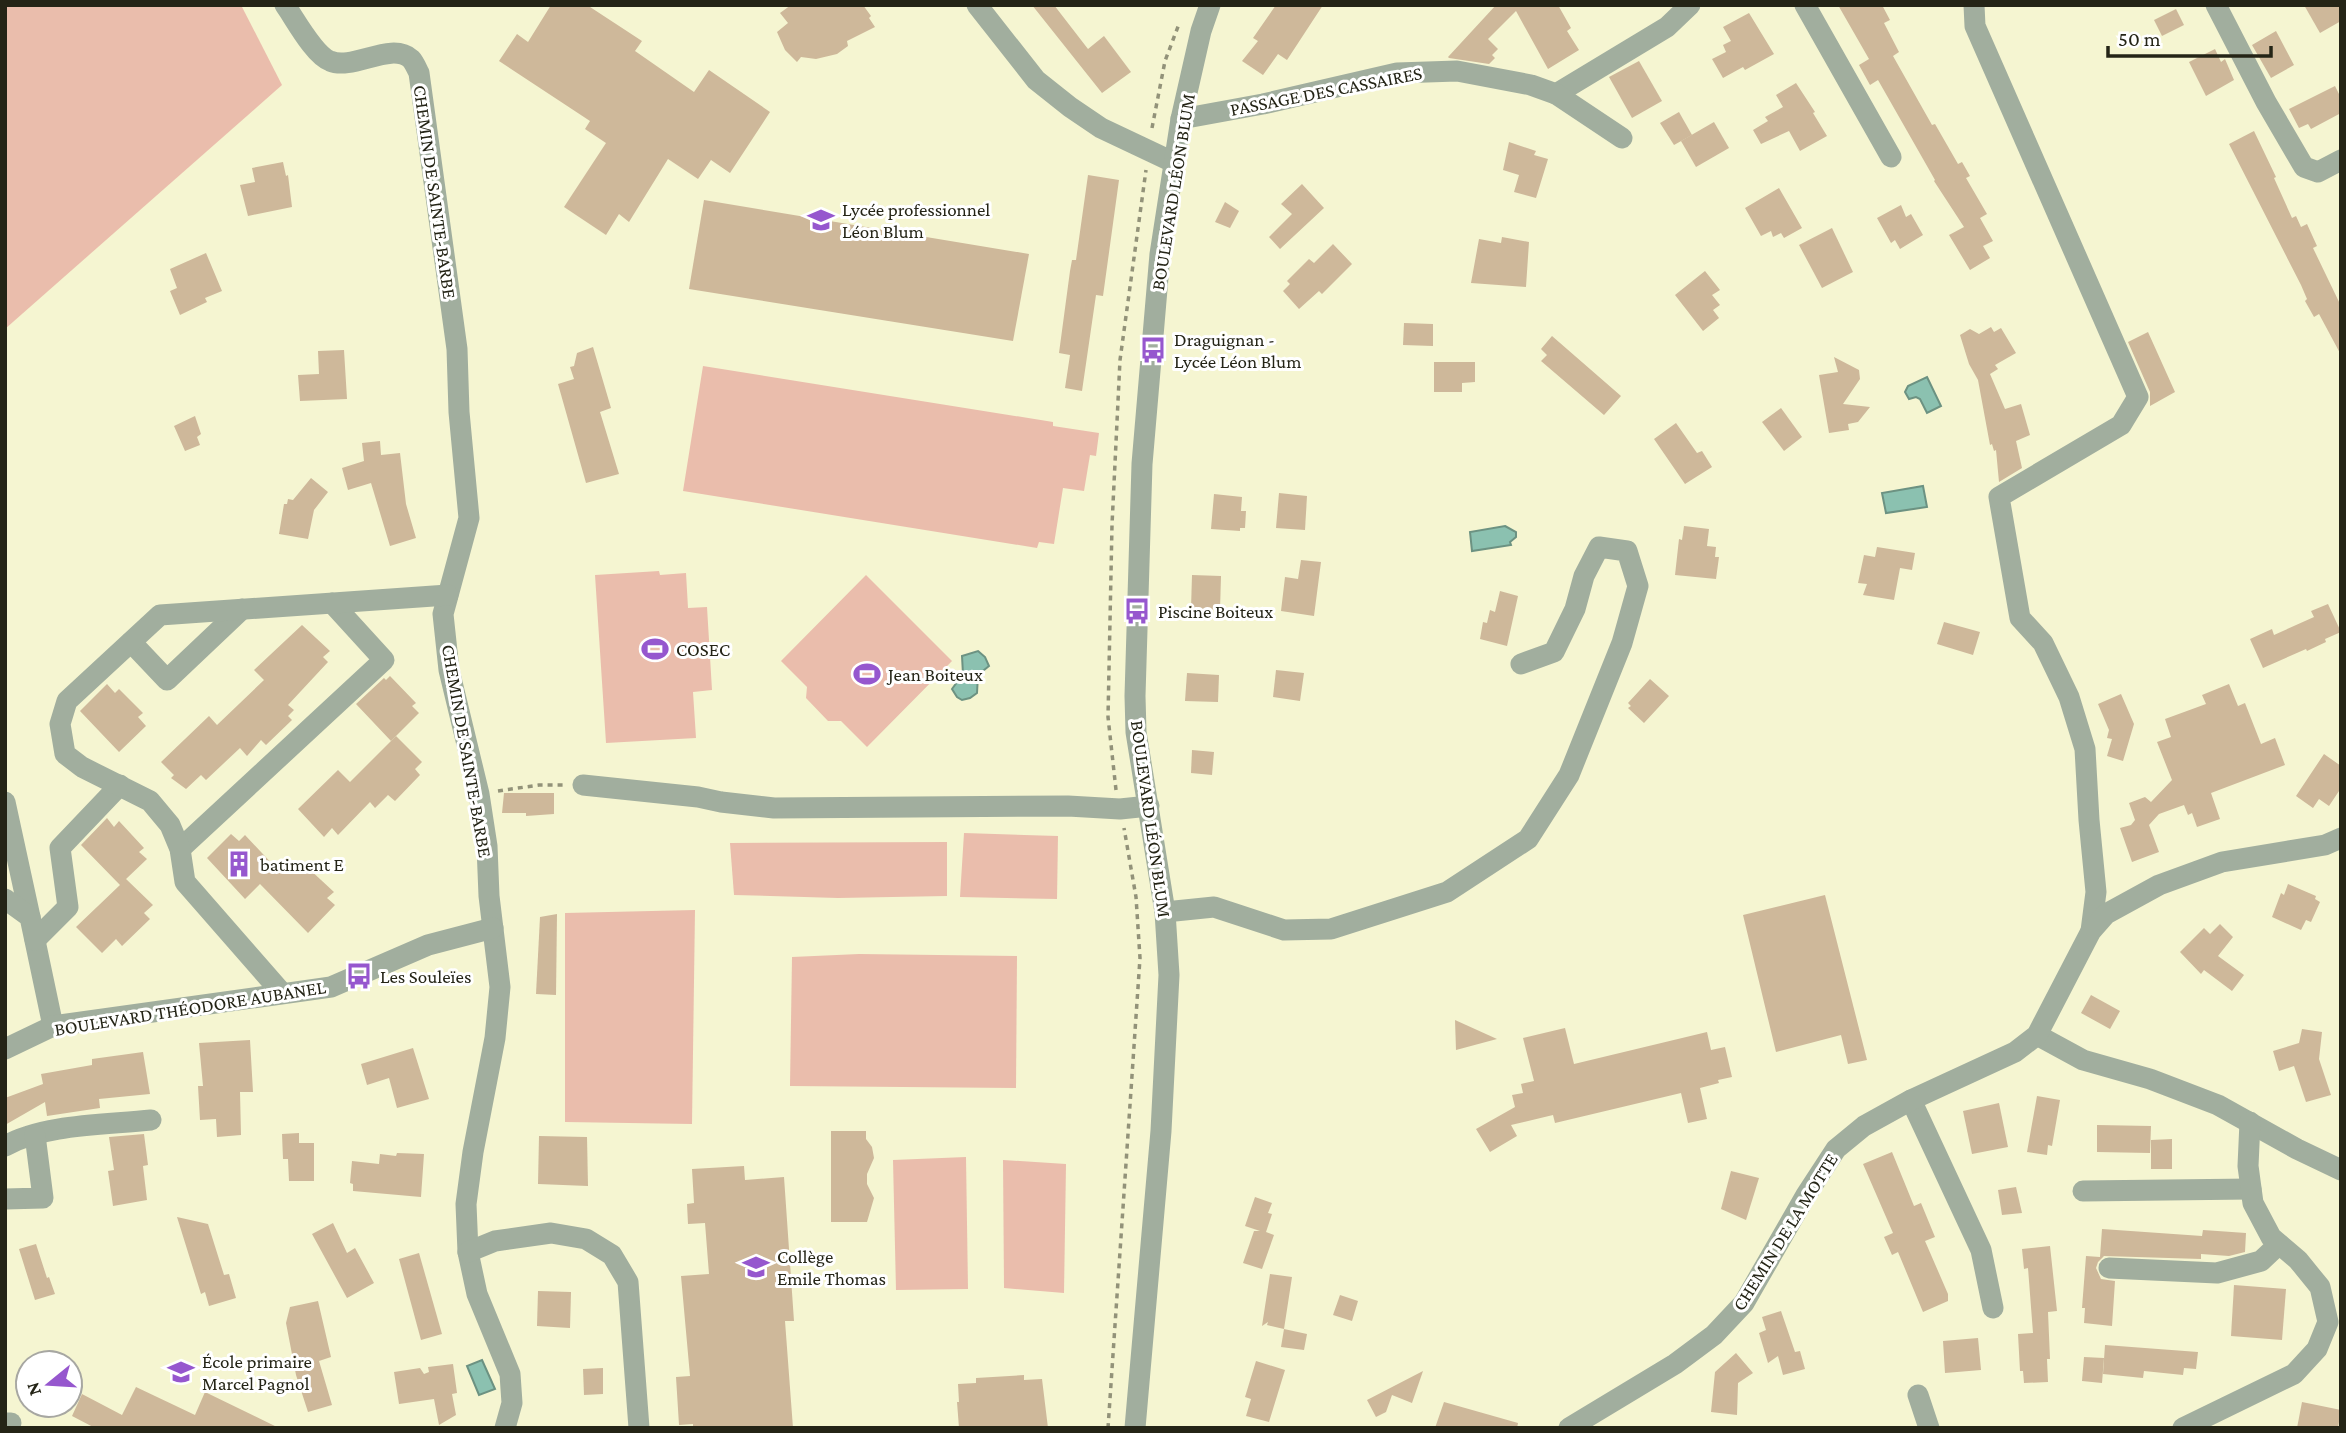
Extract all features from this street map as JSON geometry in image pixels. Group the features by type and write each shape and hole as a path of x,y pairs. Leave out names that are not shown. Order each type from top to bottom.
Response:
{"street":[{"name":"CHEMIN DE SAINTE-BARBE","path":"285,5 315,48 330,61 349,62 397,52 411,59 419,73 457,349 459,412 469,518 443,614 449,670 479,794 487,846 500,987 495,1038 466,1204 468,1252 477,1294 510,1374 512,1403 505,1428"},
{"path":"977,5 1036,80 1101,128 1175,163"},
{"name":"BOULEVARD LÉON BLUM","path":"1135,1428 1165,1067 1169,975 1165,912 1136,732 1142,464 1160,254 1181,119 1201,31 1210,5"},
{"path":"1556,94 1667,27 1690,5"},
{"path":"1805,5 1891,157"},
{"path":"1974,5 1975,26 2138,397 2121,425 1998,497 2020,618 2043,643 2069,698 2085,749 2096,892 2091,931"},
{"path":"2216,5 2266,102 2304,167 2318,172 2341,160"},
{"name":"PASSAGE DES CASSAIRES","path":"1181,119 1263,104 1397,73 1457,71 1497,77 1556,94 1622,138"},
{"path":"1165,912 1214,907 1284,930 1331,929 1447,892 1528,839 1569,775 1622,643 1639,586 1627,551 1599,547 1584,576 1575,609 1554,652 1521,664"},
{"path":"282,993 185,882 180,849 170,825 150,801 82,767 65,754 60,724 66,701 160,615 448,595"},
{"path":"180,849 384,660 332,603"},
{"path":"131,642 167,680 242,609"},
{"path":"35,940 68,907 60,849 120,785"},
{"path":"583,785 774,808 1068,806 1119,809 1149,806"},
{"path":"5,802 52,1027"},
{"name":"CHEMIN DE LA MOTTE","path":"1569,1428 1675,1364 1714,1335 1744,1303 1806,1195 1836,1149 1864,1126 1911,1100 2015,1052 2037,1035 2091,931 2106,914 2160,885 2222,862 2325,845 2341,838"},
{"path":"5,899 30,917"},
{"name":"BOULEVARD THÉODORE AUBANEL","path":"5,1049 52,1027 331,987 428,945 493,928"},
{"path":"2037,1035 2083,1060 2150,1079 2218,1105 2341,1170"},
{"path":"1911,1100 1981,1250 1993,1308"},
{"path":"5,1146 17,1139 55,1130 151,1120"},
{"path":"2183,1428 2294,1374 2317,1349 2328,1322 2320,1287 2298,1261 2271,1237 2253,1203 2248,1166 2250,1122"},
{"path":"5,1199 43,1198 35,1135"},
{"path":"2083,1191 2251,1189"},
{"path":"468,1252 495,1241 551,1233 586,1239 612,1255 628,1282 639,1428"},
{"path":"2109,1268 2217,1273 2260,1261 2279,1244"},
{"path":"1918,1395 1929,1428"}],"path":[{"path":"479,794 539,785 583,785"},
{"path":"1108,1428 1140,958 1136,898 1121,821"}],"shaded area":[{"path":"5,5 241,5 282,85 5,329"},
{"path":"703,366 1053,422 1053,426 1099,433 1096,456 1090,455 1084,491 1063,488 1054,544 1039,542 1037,548 683,491"},
{"name":"COSEC","path":"659,571 660,575 686,573 688,608 707,607 712,690 693,692 696,738 606,743 595,575"},
{"name":"Jean Boiteux","path":"866,575 952,661 867,747 841,721 828,721 806,698 807,687 781,661"},
{"path":"964,833 1058,836 1057,899 960,897"},
{"path":"947,842 947,896 838,898 734,895 730,843"},
{"path":"695,910 692,1124 565,1122 565,913"},
{"path":"859,954 1017,956 1016,1088 790,1086 792,957"},
{"path":"966,1157 968,1289 896,1290 893,1160"},
{"path":"1003,1160 1066,1164 1064,1293 1004,1288"}],"water":[{"path":"1927,377 1941,406 1927,413 1920,399 1909,399 1905,392 1908,386"},
{"path":"1923,486 1927,507 1886,513 1882,493"},
{"path":"1505,526 1516,532 1511,545 1472,551 1470,532"},
{"path":"978,651 989,666 978,675 977,693 962,700 952,689 963,674 962,656"},
{"path":"482,1360 495,1389 479,1395 467,1366"}],"building":[{"path":"551,5 587,5 642,41 635,51 694,92 709,70 770,112 730,173 711,160 698,179 668,159 629,222 619,214 606,235 564,207 606,143 585,129 590,121 499,61 517,34 528,42"},
{"path":"791,5 863,5 875,27 847,41 848,46 837,54 816,59 801,57 797,62 785,50 777,32 788,23 780,13"},
{"path":"1032,5 1054,5 1088,49 1104,36 1131,72 1102,93"},
{"path":"1276,5 1323,5 1287,60 1278,54 1263,75 1242,61 1258,41 1253,38"},
{"path":"1496,5 1558,5 1571,28 1567,31 1579,50 1548,69 1516,11 1488,39 1498,49 1489,64 1449,58"},
{"path":"1838,5 1882,5 1890,20 1884,23 1899,52 1893,56 1932,125 1935,124 1958,164 1962,162 1970,176 1966,178 1987,214 1980,218 1993,241 1983,246 1990,258 1970,270 1949,235 1964,227 1934,181 1878,80 1870,85 1859,65 1869,59"},
{"path":"2304,5 2341,5 2341,21 2320,33"},
{"path":"2176,9 2184,25 2162,36 2154,20"},
{"path":"1749,13 1774,54 1745,70 1743,67 1723,78 1712,59 1726,52 1723,45 1731,41 1723,27"},
{"path":"2276,31 2294,65 2271,78 2252,45"},
{"path":"2215,49 2221,62 2225,59 2234,80 2206,96 2189,62"},
{"path":"1639,61 1662,101 1632,118 1609,77"},
{"path":"1796,83 1827,136 1800,151 1789,131 1761,144 1753,130 1768,121 1765,117 1783,107 1776,95"},
{"path":"2335,86 2341,98 2341,113 2311,129 2308,124 2299,128 2289,109"},
{"path":"1679,112 1692,135 1674,145 1660,123"},
{"path":"1714,122 1729,148 1696,167 1681,141"},
{"path":"2254,131 2292,218 2296,216 2301,227 2307,224 2317,246 2313,248 2341,306 2341,355 2319,314 2314,317 2305,301 2307,299 2301,285 2229,144"},
{"path":"1509,142 1536,151 1534,155 1548,159 1536,198 1514,192 1519,175 1503,170"},
{"path":"283,162 286,176 288,175 292,207 248,216 240,185 255,182 252,168"},
{"path":"1088,175 1119,180 1103,296 1096,295 1082,391 1065,388 1070,355 1059,353 1070,271 1072,260 1076,260"},
{"path":"1302,184 1324,208 1280,249 1269,237 1292,214 1281,204"},
{"path":"1779,188 1802,228 1784,238 1781,233 1773,237 1771,231 1761,236 1745,208"},
{"path":"704,200 1029,254 1013,341 689,289"},
{"path":"1225,202 1239,211 1230,228 1215,222"},
{"path":"1901,205 1906,217 1911,214 1923,235 1900,249 1895,240 1891,243 1877,218"},
{"path":"1832,228 1853,272 1822,288 1799,245"},
{"path":"1502,237 1529,242 1526,287 1471,283 1479,239 1501,243"},
{"path":"1333,244 1352,264 1322,294 1319,291 1299,309 1283,291 1290,284 1287,281 1309,259 1314,263"},
{"path":"206,253 222,291 205,298 207,302 180,315 170,291 177,288 170,269"},
{"path":"1705,271 1720,290 1712,295 1720,305 1713,310 1719,318 1703,331 1675,295"},
{"path":"1404,323 1433,324 1433,346 1403,345"},
{"path":"1991,327 1994,332 2001,328 2016,353 1995,365 1998,369 1990,374 2005,409 2021,404 2030,435 2016,441 2022,468 1999,482 1996,450 1990,445 1978,380 1969,364 1960,335 1970,329 1979,334"},
{"path":"2148,332 2175,392 2150,406 2150,392 2128,342"},
{"path":"1552,336 1621,396 1604,415 1541,361 1547,355 1541,349"},
{"path":"593,347 611,408 600,412 619,474 586,483 558,384 574,379 570,367 574,366 577,353"},
{"path":"344,350 347,399 300,401 298,375 319,374 318,351"},
{"path":"1834,357 1859,370 1860,379 1843,404 1870,407 1858,422 1848,424 1849,430 1829,433 1819,375 1838,372"},
{"path":"1434,362 1475,362 1475,382 1462,383 1462,392 1434,392"},
{"path":"1781,408 1802,437 1784,451 1762,422"},
{"path":"195,416 201,434 197,437 200,445 185,451 174,426"},
{"path":"1676,423 1697,453 1702,451 1712,467 1685,484 1654,439"},
{"path":"380,441 381,455 400,453 406,504 416,538 390,546 371,483 348,490 342,468 364,461 362,443"},
{"path":"311,478 328,492 314,510 308,539 279,534 284,504 287,504 288,499 293,500"},
{"path":"1279,493 1307,496 1305,530 1276,528"},
{"path":"1214,494 1242,497 1241,511 1246,511 1245,528 1240,528 1240,531 1211,529"},
{"path":"1684,526 1709,529 1707,546 1716,547 1715,557 1719,557 1716,579 1675,575 1679,539 1682,540"},
{"path":"1877,547 1915,553 1912,570 1900,568 1894,600 1863,595 1867,584 1858,583 1864,555 1875,557"},
{"path":"1301,560 1321,562 1314,616 1281,611 1285,577 1298,579"},
{"path":"1192,575 1221,576 1220,610 1191,609"},
{"path":"1500,591 1518,596 1507,646 1480,639 1483,622 1487,623 1490,610 1495,612"},
{"path":"2328,604 2341,632 2307,651 2306,649 2263,668 2250,639 2272,629 2274,635 2314,617 2311,611"},
{"path":"1944,622 1980,632 1973,655 1937,644"},
{"path":"302,625 330,651 323,657 328,662 288,705 294,710 288,716 292,720 266,745 261,740 247,756 240,748 206,780 201,775 186,789 171,778 174,775 161,762 209,716 217,725 264,680 254,670"},
{"path":"1276,670 1304,673 1300,701 1273,697"},
{"path":"1187,673 1219,675 1218,702 1185,701"},
{"path":"390,676 416,703 412,706 419,713 391,741 356,704 384,678 386,680"},
{"path":"1650,679 1669,696 1644,723 1628,708 1631,706 1628,703"},
{"path":"107,684 115,693 119,689 143,713 138,717 146,726 119,752 80,711"},
{"path":"2229,684 2238,706 2245,703 2261,744 2275,738 2285,765 2211,793 2220,819 2197,827 2192,813 2188,815 2184,805 2159,814 2149,825 2159,852 2132,862 2120,828 2131,825 2135,820 2129,803 2145,797 2151,802 2172,780 2157,742 2171,737 2165,719 2206,704 2202,695"},
{"path":"2121,694 2134,724 2123,761 2107,756 2112,739 2107,738 2109,730 2098,704"},
{"path":"396,736 422,762 415,769 420,775 395,801 388,795 375,808 370,802 338,835 332,828 324,837 298,809 338,770 350,782"},
{"path":"1192,750 1214,752 1212,775 1191,773"},
{"path":"2324,754 2341,766 2341,788 2329,806 2319,799 2313,808 2296,796"},
{"path":"504,793 554,793 554,814 526,816 526,813 502,813"},
{"path":"107,818 114,827 119,821 144,848 139,852 147,859 126,879 153,905 144,913 150,919 122,946 116,939 102,953 76,927 120,885 81,845"},
{"path":"231,834 239,841 245,835 276,868 286,858 301,873 307,867 334,892 327,898 335,905 308,933 260,884 245,899 207,858"},
{"path":"2288,884 2316,896 2315,899 2320,902 2311,922 2306,920 2301,930 2272,917 2281,893 2284,895"},
{"path":"1825,895 1867,1060 1848,1064 1841,1035 1776,1052 1743,915"},
{"path":"557,914 556,995 536,994 540,917"},
{"path":"2220,924 2233,937 2218,956 2244,975 2232,991 2204,970 2201,974 2180,952 2204,928 2210,934"},
{"path":"2091,995 2120,1011 2110,1029 2081,1013"},
{"path":"1455,1020 1497,1039 1456,1050"},
{"path":"1565,1028 1574,1064 1707,1032 1711,1050 1725,1047 1732,1077 1700,1088 1707,1119 1688,1123 1681,1093 1555,1123 1553,1115 1511,1125 1517,1136 1490,1152 1476,1129 1515,1107 1512,1095 1523,1093 1521,1084 1534,1081 1523,1038"},
{"path":"2302,1029 2322,1032 2319,1059 2331,1095 2306,1102 2294,1066 2279,1071 2273,1051 2299,1043"},
{"path":"250,1040 253,1092 240,1092 241,1135 217,1137 216,1119 200,1120 198,1086 203,1086 199,1043"},
{"path":"413,1048 429,1099 397,1108 389,1078 367,1085 361,1064"},
{"path":"143,1052 150,1094 99,1099 100,1108 47,1116 45,1102 5,1125 5,1098 43,1084 41,1074 92,1065 92,1059"},
{"path":"2037,1096 2060,1100 2052,1146 2048,1145 2047,1155 2027,1152"},
{"path":"1999,1103 2008,1147 1972,1154 1963,1111"},
{"path":"2097,1125 2151,1126 2150,1153 2097,1152"},
{"path":"831,1131 866,1131 866,1139 872,1147 874,1158 867,1174 867,1184 874,1198 867,1222 831,1222"},
{"path":"299,1133 299,1143 314,1143 314,1181 289,1181 288,1159 283,1159 282,1134"},
{"path":"144,1134 148,1165 143,1166 147,1200 113,1206 108,1171 114,1170 109,1137"},
{"path":"539,1136 587,1137 588,1186 538,1184"},
{"path":"2172,1139 2172,1169 2151,1169 2151,1140"},
{"path":"1892,1152 1914,1206 1921,1203 1935,1237 1925,1241 1948,1294 1948,1301 1923,1312 1898,1252 1892,1255 1884,1237 1893,1233 1863,1164"},
{"path":"397,1153 424,1154 421,1197 353,1191 353,1184 350,1183 352,1161 379,1164 380,1154 396,1156"},
{"path":"744,1166 745,1180 784,1177 794,1321 785,1321 793,1428 693,1428 693,1424 679,1425 676,1377 690,1376 681,1276 709,1274 705,1223 688,1224 687,1204 694,1203 692,1169"},
{"path":"1731,1171 1759,1178 1746,1220 1721,1209"},
{"path":"2016,1187 2022,1213 2002,1215 1998,1190"},
{"path":"1255,1197 1272,1203 1268,1213 1272,1214 1266,1232 1274,1235 1262,1269 1243,1263 1254,1231 1260,1231 1245,1226"},
{"path":"177,1217 208,1224 224,1275 229,1274 236,1298 209,1306 205,1292 201,1294"},
{"path":"333,1223 347,1253 355,1248 374,1283 347,1298 312,1234"},
{"path":"2102,1229 2202,1236 2203,1230 2246,1233 2245,1252 2229,1256 2201,1254 2201,1259 2104,1256 2096,1268 2101,1279 2115,1281 2112,1326 2084,1323 2085,1308 2082,1308 2086,1256 2100,1257"},
{"path":"36,1244 55,1294 35,1300 19,1249"},
{"path":"2050,1246 2057,1311 2048,1312 2048,1382 2024,1383 2023,1371 2020,1371 2018,1334 2033,1333 2028,1268 2024,1269 2022,1249"},
{"path":"419,1253 442,1334 421,1340 399,1259"},
{"path":"1270,1274 1292,1277 1284,1329 1267,1325 1268,1322 1262,1326"},
{"path":"2234,1285 2286,1289 2282,1340 2231,1336"},
{"path":"538,1291 571,1292 570,1328 537,1326"},
{"path":"1340,1295 1358,1301 1352,1321 1333,1315"},
{"path":"318,1301 331,1357 319,1361 332,1405 308,1412 296,1375 286,1323 290,1307"},
{"path":"1781,1311 1795,1352 1800,1351 1805,1369 1783,1375 1778,1356 1768,1363 1759,1333 1766,1330 1762,1317"},
{"path":"1284,1329 1307,1334 1304,1350 1281,1347"},
{"path":"1978,1338 1981,1370 1945,1373 1943,1341"},
{"path":"2105,1345 2198,1352 2196,1369 2184,1368 2183,1375 2144,1371 2143,1378 2103,1374"},
{"path":"1736,1353 1753,1373 1738,1383 1737,1415 1711,1412 1715,1372"},
{"path":"2084,1357 2104,1358 2102,1383 2082,1381"},
{"path":"1256,1361 1285,1370 1269,1422 1246,1416 1251,1399 1245,1397"},
{"path":"453,1364 457,1393 452,1394 456,1415 439,1425 434,1399 399,1404 394,1372 420,1368 424,1374 429,1372 428,1367"},
{"path":"603,1368 603,1394 584,1395 583,1369"},
{"path":"1423,1371 1412,1403 1392,1395 1386,1412 1376,1417 1367,1400"},
{"path":"1024,1375 1024,1380 1042,1379 1048,1428 959,1428 958,1384 976,1383 976,1378"},
{"path":"136,1387 195,1415 205,1392 279,1428 95,1428 78,1419 84,1419 84,1395 122,1415"},
{"path":"1444,1402 1518,1423 1517,1428 1435,1428"},
{"path":"2302,1402 2341,1410 2338,1428 2297,1428"}],"place":[{"name":"Lycée professionnel Léon Blum","path":"821,220"},
{"name":"Draguignan - Lycée Léon Blum","path":"1153,350"},
{"name":"Piscine Boiteux","path":"1137,611"},
{"name":"COSEC","path":"655,649"},
{"name":"Jean Boiteux","path":"867,674"},
{"name":"batiment E","path":"239,864"},
{"name":"Les Souleïes","path":"359,976"},
{"name":"Collège Emile Thomas","path":"756,1267"},
{"name":"École primaire Marcel Pagnol","path":"181,1372"}]}
